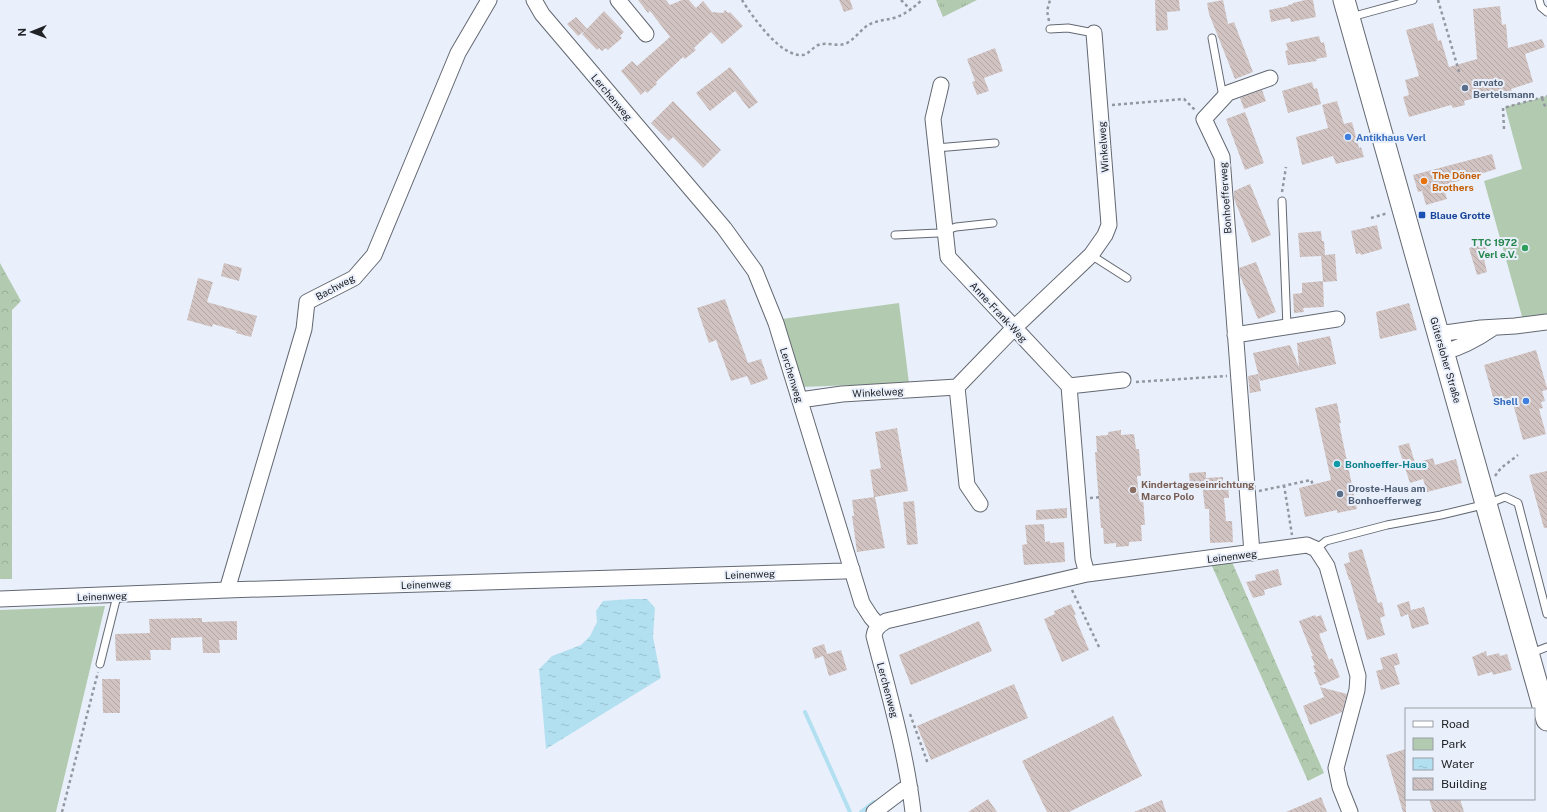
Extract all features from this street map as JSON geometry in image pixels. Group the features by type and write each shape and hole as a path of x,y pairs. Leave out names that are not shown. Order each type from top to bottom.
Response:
{"main road":[{"name":"Gütersloher Straße","path":"1347,9 1487,504 1538,651 1547,720"}],"street":[{"name":"Bachweg","path":"227,590 304,328 307,302 354,278 374,255 458,54 489,0"},
{"name":"Lerchenweg","path":"534,0 542,14 724,228 755,271 776,323 862,603 870,617 879,626 875,630 874,636 895,718 910,788 913,812"},
{"path":"618,0 646,34"},
{"name":"Winkelweg","path":"800,400 842,394 956,387 1014,328 1091,255 1106,235 1108,225 1094,33"},
{"path":"1204,120 1228,93 1270,78"},
{"name":"Anne-Frank-Weg","path":"941,85 933,119 948,257 1069,386"},
{"name":"Bonhoefferweg","path":"1204,120 1222,157 1252,553"},
{"path":"1235,336 1337,319"},
{"path":"1441,343 1481,328 1547,322"},
{"path":"1087,574 1083,559 1069,386 1123,380"},
{"path":"956,387 967,485 980,504"},
{"name":"Leinenweg","path":"879,626 886,621 1087,574 1306,545 1316,549"},
{"path":"1316,549 1327,566 1358,676 1357,690 1336,768 1340,787 1350,812"},
{"name":"Leinenweg","path":"0,599 117,596 227,590 844,571 852,569"},
{"path":"874,812 904,790 910,788"}],"lane":[{"path":"1347,9 1413,0"},
{"path":"1539,0 1541,6 1547,12"},
{"path":"1050,29 1068,28 1094,33"},
{"path":"1212,38 1223,97"},
{"path":"936,148 995,143"},
{"path":"1282,201 1287,327"},
{"path":"896,235 938,233 956,227 993,223"},
{"path":"1091,255 1127,278"},
{"path":"1316,549 1326,541 1487,504 1505,497 1518,503 1547,614"},
{"path":"100,664 117,596"}],"path":[{"path":"742,0 756,22 783,48 790,54 801,55 806,54 813,47 823,44 845,44 869,24 897,17 911,10 922,0"},
{"path":"901,0 911,10"},
{"path":"1050,0 1048,12 1050,29"},
{"path":"1438,0 1460,75"},
{"path":"1504,129 1503,108 1547,96"},
{"path":"1542,98 1546,109"},
{"path":"1100,106 1184,99 1204,120"},
{"path":"1282,201 1286,167"},
{"path":"1371,218 1391,213"},
{"path":"1123,380 1132,382 1238,376"},
{"path":"1499,470 1518,455"},
{"path":"1247,493 1311,480 1312,485"},
{"path":"1284,485 1295,547"},
{"path":"1067,579 1100,649"},
{"path":"62,812 100,664"},
{"path":"910,714 928,764"}],"green space":[{"path":"936,0 977,0 943,17"},
{"name":"TTC 1972 Verl e.V.","path":"1547,96 1547,316 1523,320 1484,181 1522,169 1505,107"},
{"path":"0,263 21,301 12,310 12,579 0,579"},
{"path":"899,303 909,383 801,387 782,319"},
{"path":"1232,562 1324,773 1308,781 1211,564"},
{"path":"105,606 56,812 0,812 0,610"}],"water":[{"path":"647,599 655,608 653,637 661,678 546,749 539,669 552,656 581,645 590,636 597,622 596,611 603,601"}],"building":[{"path":"638,0 666,0 670,5 682,0 689,0 696,8 703,1 712,12 723,13 725,10 728,13 730,12 743,26 722,44 711,32 694,48 696,50 685,59 683,57 656,82 657,84 647,93 645,91 641,95 621,71 632,61 637,66 670,37 650,11 648,13"},
{"path":"839,0 850,0 853,9 844,12"},
{"path":"1155,0 1179,0 1180,11 1167,12 1168,30 1156,31"},
{"path":"1223,0 1228,24 1234,22 1253,72 1235,79 1209,14 1207,3"},
{"path":"1305,0 1313,0 1316,17 1291,22 1290,18 1271,22 1269,10 1288,6"},
{"path":"1500,6 1502,25 1506,24 1508,48 1542,39 1545,47 1525,54 1533,82 1511,89 1512,92 1499,96 1498,92 1464,101 1465,105 1453,108 1451,105 1409,117 1403,97 1409,95 1405,80 1419,76 1406,30 1433,23 1438,41 1441,40 1449,67 1477,59 1473,9"},
{"path":"604,11 624,32 620,36 622,38 608,50 606,48 602,51 599,48 597,50 582,34"},
{"path":"576,17 587,29 578,36 567,24"},
{"path":"1319,36 1321,43 1324,42 1327,57 1316,59 1317,61 1288,65 1285,51 1288,50 1286,43"},
{"path":"995,48 1003,71 984,78 989,91 977,95 972,82 975,81 967,59"},
{"path":"730,67 758,102 749,109 735,91 710,111 696,93"},
{"path":"1312,82 1314,89 1317,88 1321,104 1288,113 1282,91"},
{"path":"1262,90 1266,101 1244,109 1240,98"},
{"path":"673,101 721,150 703,168 673,137 669,141 651,123"},
{"path":"1337,101 1344,124 1352,122 1359,148 1361,147 1364,157 1336,164 1333,156 1302,165 1296,137 1328,128 1322,105"},
{"path":"1245,112 1264,163 1245,170 1226,119"},
{"path":"1492,154 1496,169 1443,186 1447,199 1426,205 1422,191 1418,192 1413,175"},
{"path":"1250,184 1271,235 1252,243 1234,199 1234,191"},
{"path":"1377,225 1382,249 1361,255 1360,253 1356,254 1351,231"},
{"path":"1321,231 1322,241 1324,241 1325,255 1335,254 1337,281 1323,282 1324,307 1303,308 1304,312 1294,313 1293,294 1302,293 1302,283 1323,281 1321,256 1300,257 1298,233"},
{"path":"1485,244 1489,257 1484,259 1487,272 1477,275 1469,248"},
{"path":"1256,262 1276,312 1258,319 1240,276 1239,268"},
{"path":"224,263 242,268 239,281 221,276"},
{"path":"198,278 213,282 207,302 257,316 251,337 213,324 212,327 187,320"},
{"path":"725,299 748,363 761,359 768,379 751,385 747,376 731,381 716,340 709,343 697,308"},
{"path":"1409,303 1417,330 1380,339 1376,312"},
{"path":"1330,336 1336,364 1260,381 1253,353 1290,345 1299,367 1297,343"},
{"path":"1536,350 1547,388 1547,390 1542,391 1545,401 1541,402 1543,408 1539,409 1546,434 1523,440 1512,400 1495,404 1484,365"},
{"path":"1258,374 1261,391 1250,393 1248,376"},
{"name":"Bonhoeffer-Haus","path":"1337,403 1341,423 1339,423 1357,509 1337,513 1337,510 1305,517 1299,488 1331,480 1315,408"},
{"path":"897,428 908,491 875,497 885,548 857,552 852,516 854,516 852,500 874,497 870,470 881,468 875,432"},
{"path":"1121,430 1121,435 1134,434 1136,449 1139,449 1141,476 1137,476 1139,499 1143,498 1145,525 1141,525 1142,541 1129,542 1129,546 1116,547 1116,543 1104,544 1103,528 1101,528 1095,452 1097,452 1096,436 1108,435 1108,432"},
{"path":"1409,443 1415,463 1433,458 1435,465 1456,459 1462,483 1427,492 1423,479 1410,483 1398,446"},
{"path":"1547,471 1547,528 1544,528 1529,475"},
{"path":"1206,472 1206,478 1223,477 1223,483 1228,483 1229,498 1224,498 1226,521 1232,521 1233,542 1210,543 1209,509 1205,509 1202,484 1190,485 1189,473"},
{"path":"914,501 918,544 907,545 903,502"},
{"path":"1067,508 1067,518 1036,520 1036,510"},
{"path":"1044,524 1045,542 1064,542 1065,562 1024,565 1022,545 1027,544 1025,525"},
{"path":"1362,549 1378,603 1382,602 1385,616 1380,618 1385,635 1367,640 1344,564 1350,562 1348,553"},
{"path":"1278,569 1282,585 1264,590 1265,595 1253,598 1246,582 1256,580 1255,575"},
{"path":"1409,601 1411,610 1424,607 1429,624 1412,629 1408,614 1401,617 1397,605"},
{"path":"1071,604 1076,615 1074,615 1089,650 1062,662 1044,619 1055,614 1054,611"},
{"path":"1315,615 1316,617 1321,615 1327,631 1319,634 1329,660 1332,658 1340,677 1320,686 1314,672 1316,672 1313,666 1315,665 1311,656 1313,656 1299,621"},
{"path":"202,618 202,622 237,621 237,640 219,640 220,653 203,653 202,637 171,638 171,650 150,650 151,660 116,661 115,634 150,633 149,619"},
{"path":"979,621 992,651 911,685 899,655"},
{"path":"824,644 827,654 841,650 847,670 829,676 823,656 815,659 812,648"},
{"path":"1486,651 1487,656 1499,653 1500,656 1507,654 1512,670 1493,675 1492,672 1478,676 1472,657"},
{"path":"1397,653 1400,664 1394,666 1400,684 1381,690 1376,671 1383,669 1380,658"},
{"path":"102,679 120,679 120,713 103,713"},
{"path":"1014,684 1028,718 931,760 917,726"},
{"path":"1320,687 1347,694 1342,712 1310,725 1303,706 1324,697"},
{"path":"1113,716 1142,776 1069,812 1047,812 1022,761"},
{"path":"1405,749 1406,812 1403,812 1386,755"},
{"path":"1321,797 1327,812 1286,812"},
{"path":"988,799 997,812 968,812"},
{"path":"1162,800 1166,812 1134,812"},
{"path":"1429,800 1460,800 1464,812 1433,812"}],"waterway":[{"path":"805,712 850,812"},
{"path":"861,812 874,802"}],"place":[{"name":"arvato Bertelsmann","path":"1465,88"},
{"name":"Antikhaus Verl","path":"1348,137"},
{"name":"The Döner Brothers","path":"1424,181"},
{"name":"Blaue Grotte","path":"1422,215"},
{"name":"TTC 1972 Verl e.V.","path":"1525,248"},
{"name":"Shell","path":"1526,401"},
{"name":"Bonhoeffer-Haus","path":"1337,464"},
{"name":"Kindertageseinrichtung Marco Polo","path":"1133,490"},
{"name":"Droste-Haus am Bonhoefferweg","path":"1340,494"}]}
